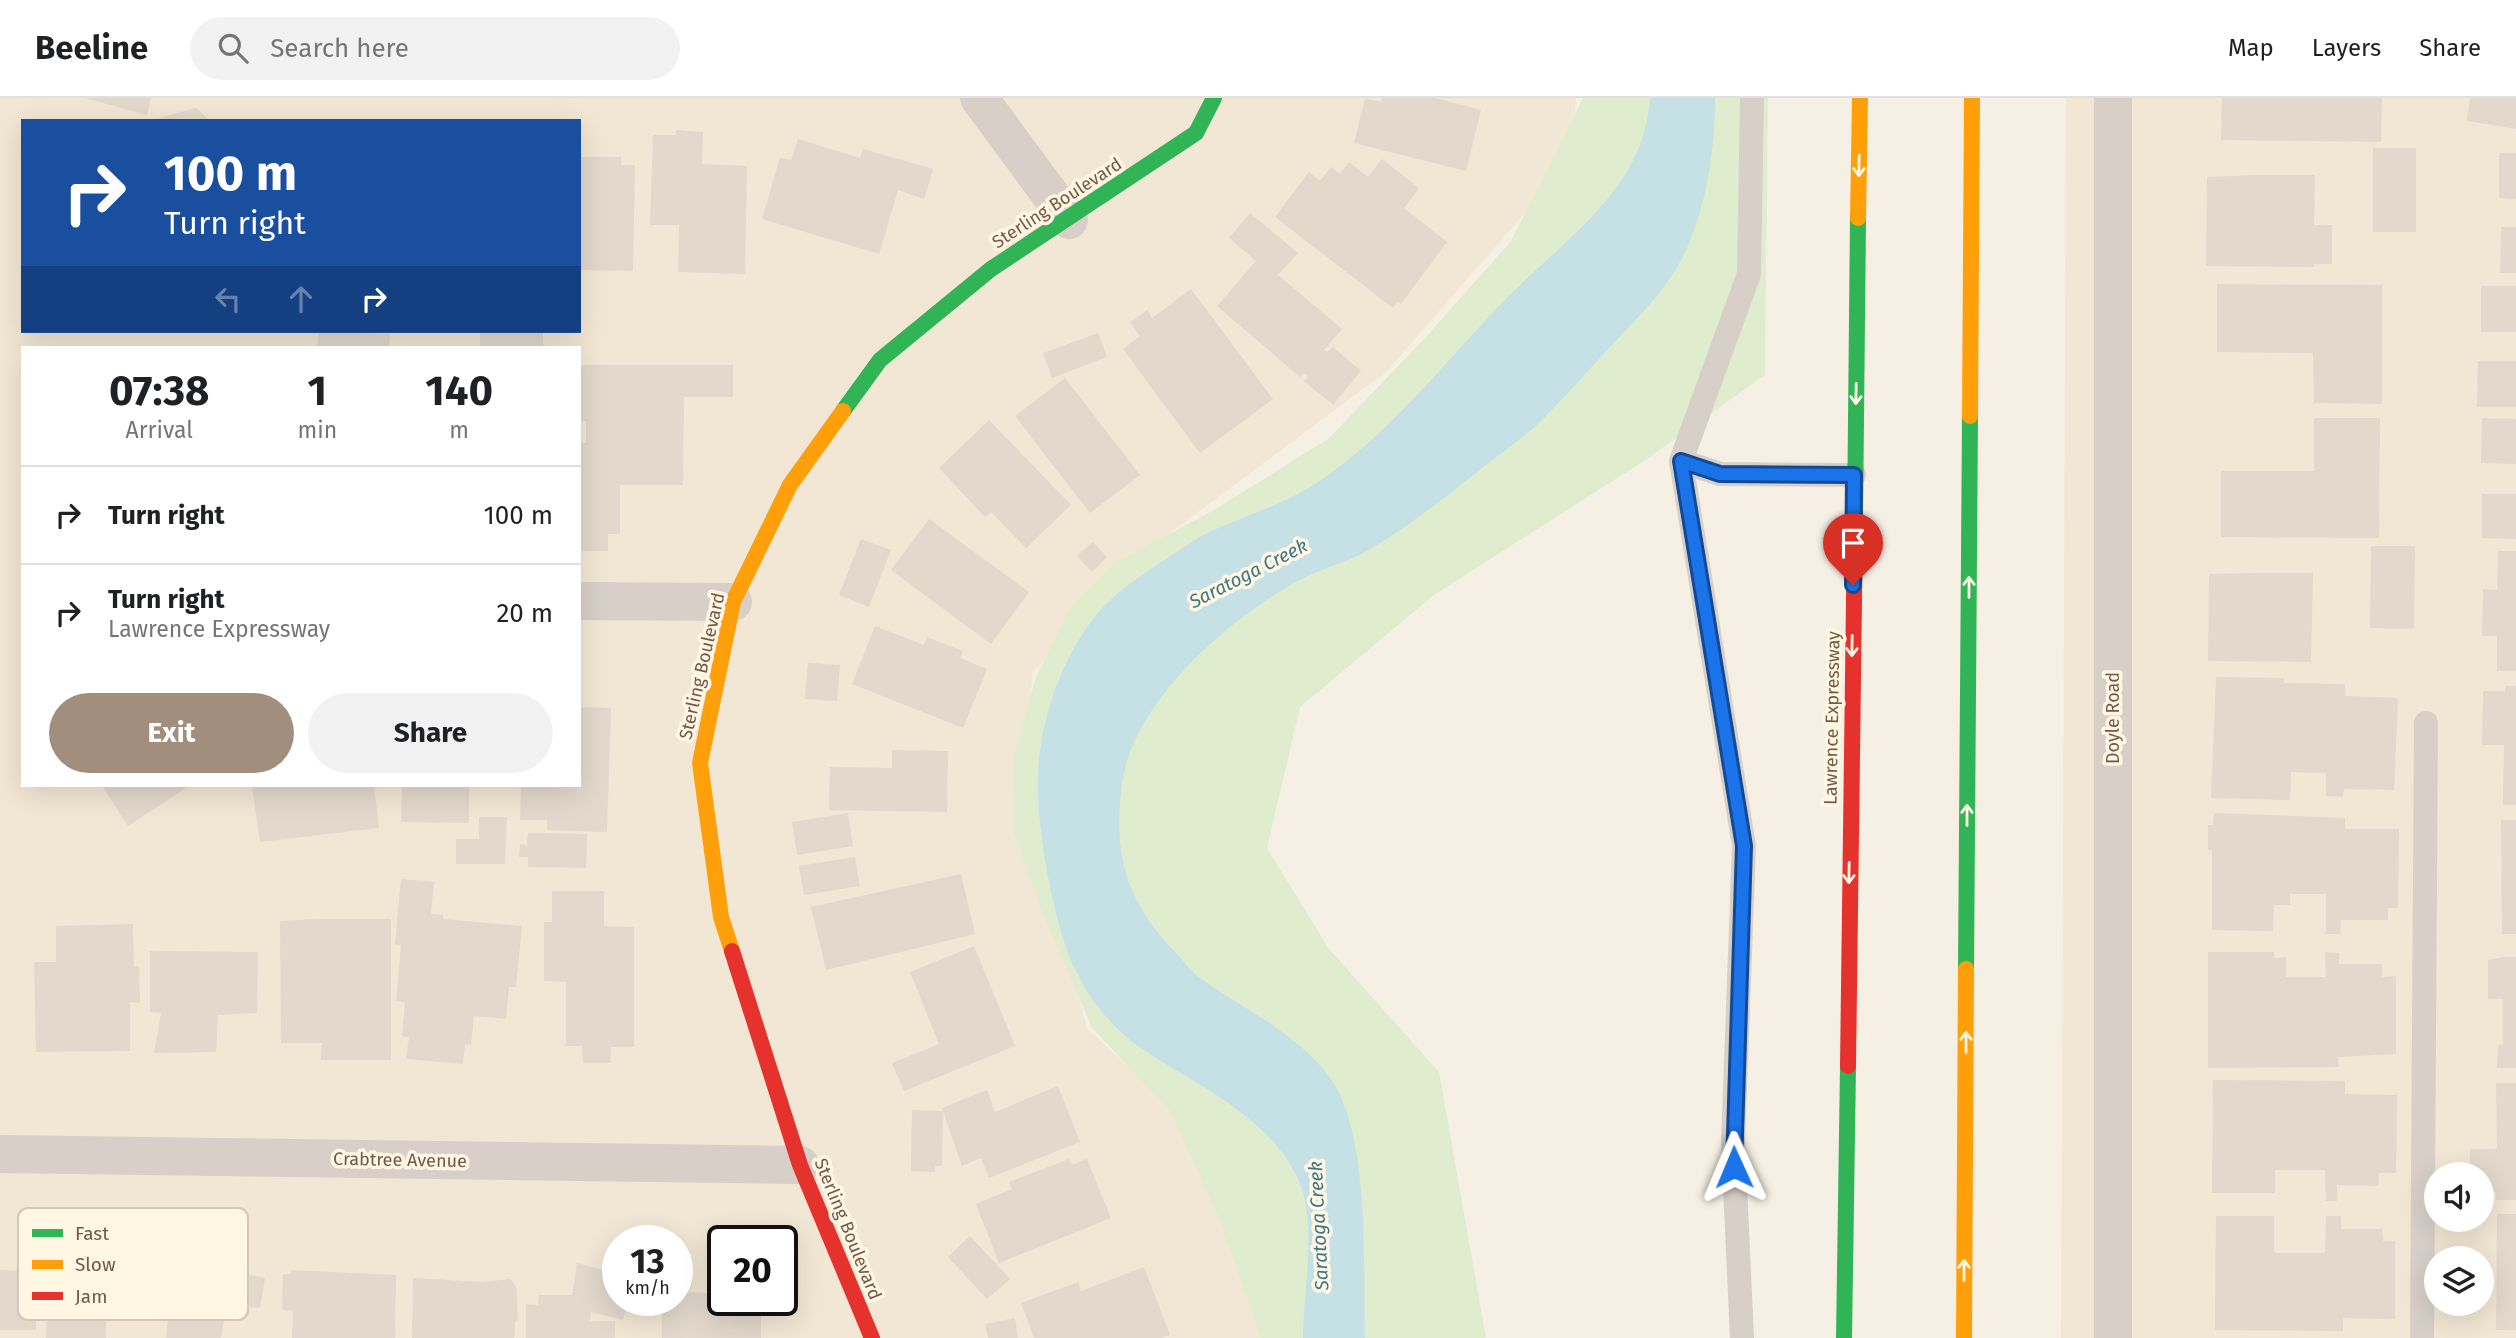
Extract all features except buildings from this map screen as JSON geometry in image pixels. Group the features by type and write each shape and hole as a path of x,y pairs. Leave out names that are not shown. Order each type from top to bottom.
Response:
{"main road":[{"name":"Sterling Boulevard","path":"872,1338 800,1165 721,917 700,763 733,602 790,485 880,360 991,269 1069,220 1196,133 1214,98"},
{"name":"Lawrence Expressway","path":"1844,1338 1860,98"},
{"path":"1964,1338 1972,98"}],"street":[{"path":"979,98 1069,220"},
{"name":"Doyle Road","path":"2113,98 2113,1338"},
{"path":"581,601 733,602"},
{"name":"Crabtree Avenue","path":"0,1154 800,1165"}],"lane":[{"path":"1742,1338 1733,1142 1744,846 1681,461 1749,274 1752,98"},
{"path":"1681,461 1720,474 1854,475"},
{"path":"2422,1338 2426,723"}],"shaded area":[{"path":"0,98 1576,98 1572,159 1386,372 1163,538 1032,673 1027,815 1088,1030 1174,1107 1279,1338 0,1338"},
{"path":"2066,98 2516,98 2516,1338 2061,1338"}],"green space":[{"path":"1583,98 1768,98 1765,375 1644,461 1434,595 1300,707 1267,848 1329,949 1439,1072 1486,1338 1261,1338 1219,1218 1170,1111 1092,1028 1041,909 1014,833 1013,757 1036,677 1069,610 1116,562 1214,510 1328,439 1426,337 1511,241"}],"water":[{"name":"Saratoga Creek","path":"1650,98 1715,98 1711,161 1696,224 1680,262 1658,294 1552,410 1515,443 1385,540 1360,555 1296,582 1241,618 1214,641 1187,666 1164,694 1144,723 1130,753 1122,784 1119,832 1126,875 1144,914 1195,974 1304,1049 1330,1078 1343,1102 1359,1167 1364,1240 1365,1338 1303,1338 1308,1219 1300,1184 1288,1161 1253,1122 1121,1033 1103,1014 1088,992 1067,950 1047,871 1039,815 1040,748 1050,704 1078,641 1104,606 1119,592 1200,537 1281,502 1321,480 1347,461 1396,417 1507,298 1581,228 1609,197 1637,152 1647,121"}],"traffic: fast":[{"path":"843,411 880,360 991,269 1196,133 1214,98"},
{"path":"1855,521 1858,218"},
{"path":"1966,969 1970,416"},
{"path":"1844,1338 1848,1066"}],"traffic: slow":[{"path":"1858,218 1860,98"},
{"path":"1970,416 1972,98"},
{"path":"732,951 721,917 700,763 733,602 790,485 843,411"},
{"path":"1964,1338 1966,969"}],"traffic: jam":[{"path":"1848,1066 1855,521"},
{"path":"732,951 800,1165 872,1338"}],"route":[{"path":"1734,1167 1744,846 1681,461 1720,474 1854,475 1853,585"}]}
